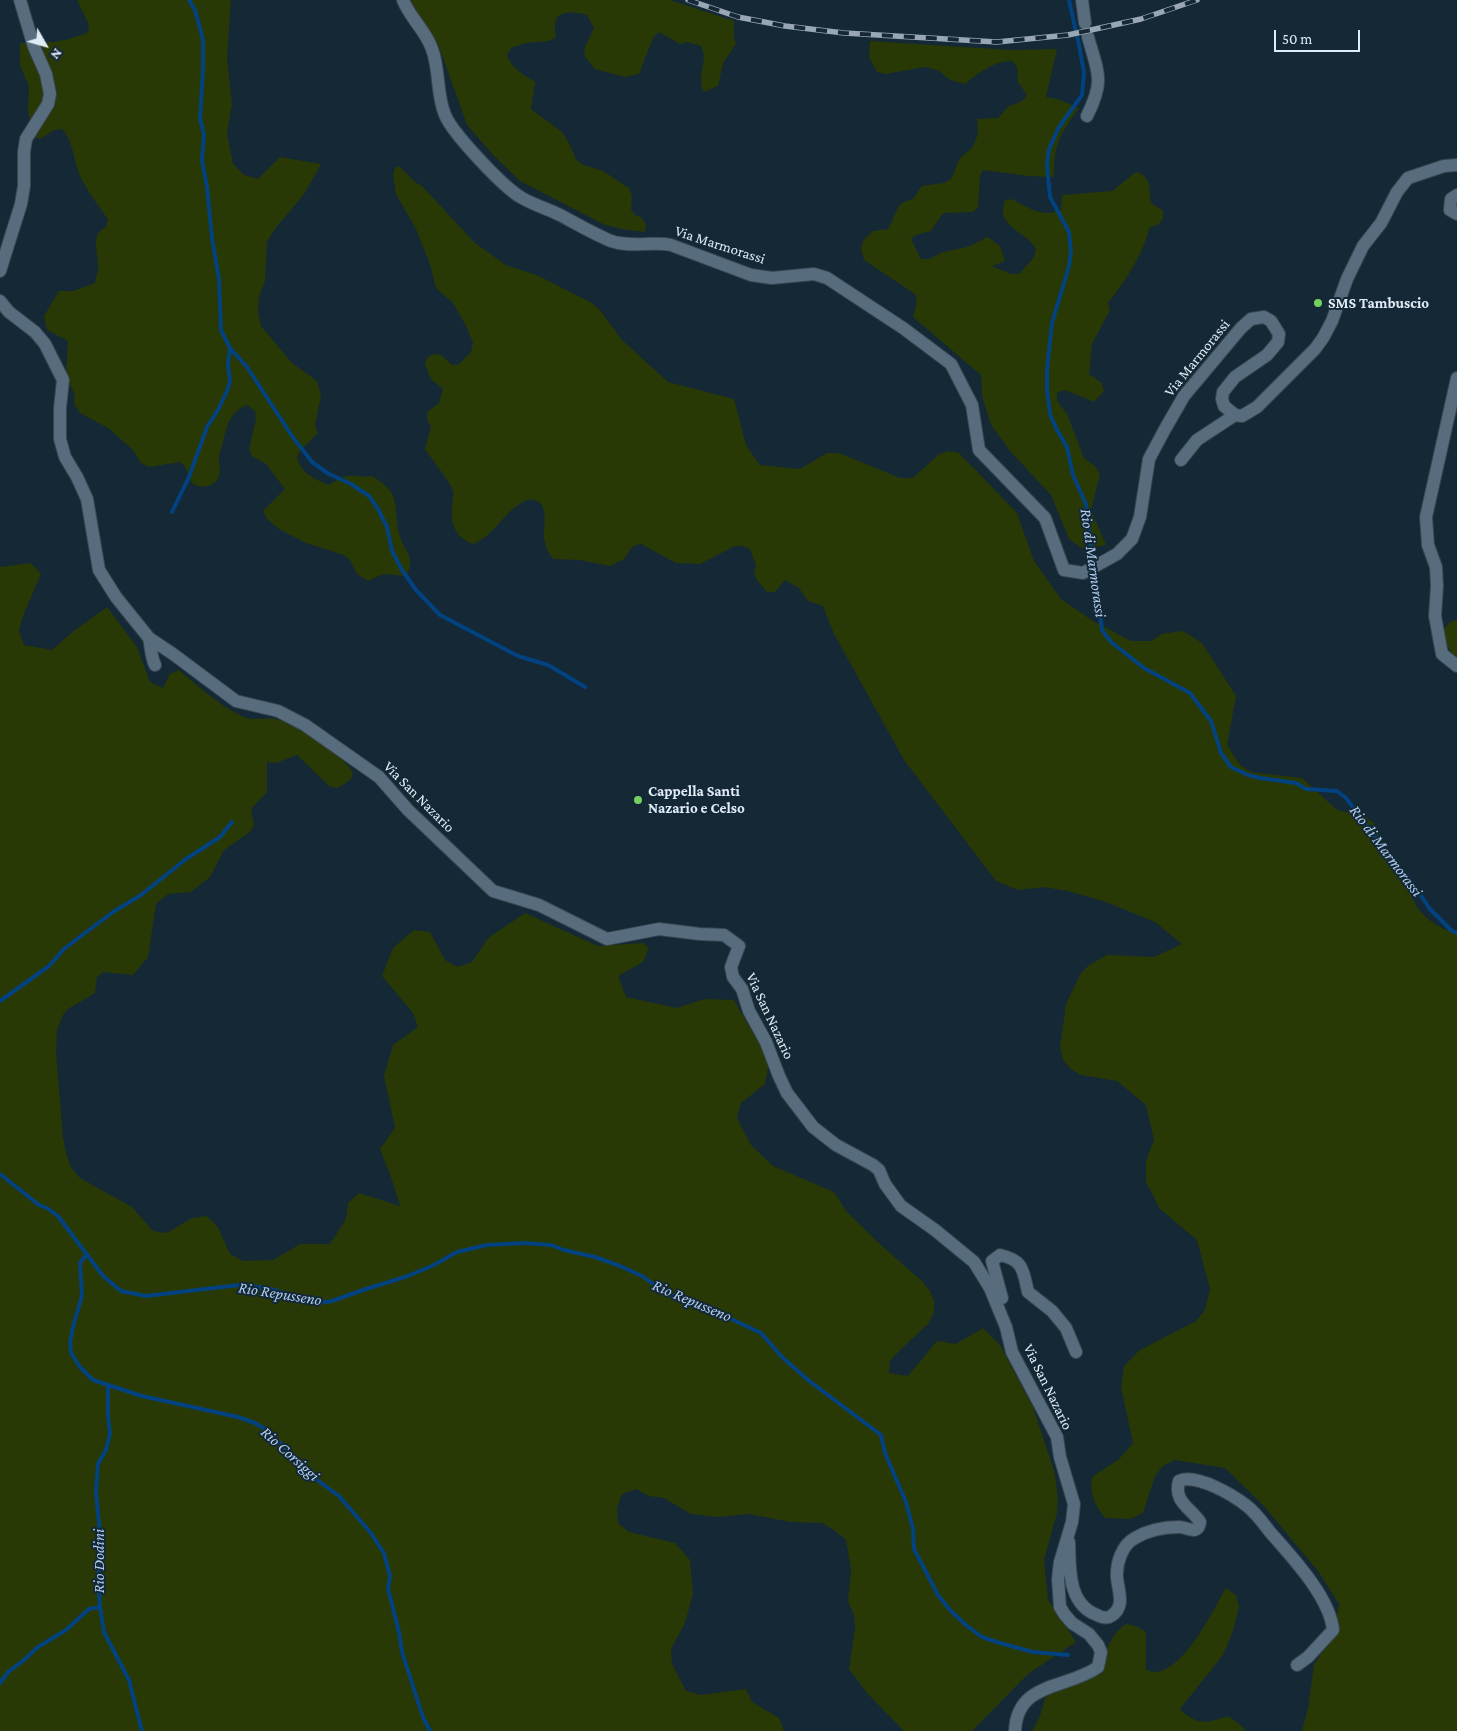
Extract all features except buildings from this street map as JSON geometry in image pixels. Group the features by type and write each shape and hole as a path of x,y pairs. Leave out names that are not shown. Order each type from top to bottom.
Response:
{"street":[{"path":"0,271 21,204 24,186 26,138 48,104 50,94 46,74 34,47 20,0"},
{"name":"Via Marmorassi","path":"403,0 406,9 432,48 437,70 439,96 446,117 458,135 470,148 521,198 612,242 630,244 660,243 751,275 772,278 814,274 826,278 848,291 951,364 972,405 979,450 1045,518 1064,570 1083,573 1117,554 1132,539 1140,517 1149,459 1184,396 1241,328 1251,319 1264,317 1276,327 1279,334 1278,342 1267,354 1235,377 1223,392 1224,406 1235,415"},
{"path":"1082,0 1085,23"},
{"path":"1087,116 1098,93 1099,78 1088,37"},
{"path":"1181,460 1197,440 1235,415 1242,416 1258,407 1315,350 1332,321 1347,279 1363,246 1381,223 1396,192 1408,178 1444,166 1457,165"},
{"path":"1457,195 1451,199 1450,210 1457,214"},
{"name":"Via San Nazario","path":"0,301 9,312 36,332 45,344 63,380 60,408 60,439 65,457 87,499 99,570 116,597 149,638 236,701 278,711 305,725 371,771 379,777 408,810 493,891 539,905 607,939 659,929 724,935 739,946 731,967 733,977 742,989 749,1011 766,1042 787,1093 796,1106 813,1127 836,1145 879,1170 885,1184 901,1206 935,1230 974,1262 990,1288 1006,1327 1012,1352 1057,1437 1060,1457 1074,1504 1060,1562 1058,1579 1060,1607 1072,1623 1089,1634 1101,1652 1098,1667 1088,1674 1041,1690 1031,1697 1019,1711 1015,1721 1015,1731"},
{"path":"1457,378 1426,518 1428,545 1436,567 1438,586 1435,616 1442,654 1457,666"},
{"path":"149,638 152,660 155,665"},
{"path":"1006,1327 1005,1307 992,1261 1000,1255 1012,1258 1023,1270 1028,1292 1052,1311 1062,1322 1076,1352"},
{"path":"1068,1535 1073,1589 1078,1600 1094,1614 1106,1618 1111,1616 1119,1607 1121,1599 1116,1571 1127,1543 1149,1532 1159,1530 1179,1527 1197,1529 1200,1522 1181,1501 1177,1488 1179,1481 1191,1478 1213,1485 1247,1506 1277,1539 1306,1575 1332,1621 1333,1630 1308,1657 1297,1665"}],"green space":[{"path":"77,0 231,0 227,58 232,104 227,133 233,164 244,175 258,179 280,157 321,164 305,193 275,229 267,242 265,281 259,296 258,311 261,326 292,363 317,381 321,396 315,425 318,433 300,451 297,457 305,472 329,485 347,476 372,476 388,488 396,507 399,533 410,560 409,570 405,576 383,574 368,581 357,574 350,560 344,555 306,543 279,529 267,519 263,511 285,489 266,464 252,456 249,449 256,419 255,411 247,405 233,415 224,435 219,455 220,472 218,479 209,486 201,487 192,482 180,462 149,467 141,463 133,450 108,428 80,413 74,404 75,396 66,374 68,341 47,330 44,316 59,291 73,291 95,283 98,267 96,239 101,230 106,227 108,220 82,180 69,140 62,129 54,130 40,139 32,136 28,109 29,86 20,66 20,43 55,42 88,32 89,25"},
{"path":"411,0 670,0 734,21 736,44 723,63 718,86 704,92 701,80 704,57 701,46 687,42 680,44 659,32 653,38 639,74 625,77 595,69 585,57 584,49 594,28 587,15 583,14 568,13 559,16 556,19 555,26 556,37 549,41 526,43 511,48 507,55 515,68 535,82 531,109 562,132 576,159 581,164 603,171 629,188 632,196 631,209 646,224 645,232 605,225 520,181 494,156 467,125 438,44"},
{"path":"870,41 1012,50 1057,49 1046,97 1057,99 1079,108 1059,140 1055,156 1054,177 983,170 980,176 978,207 973,212 943,213 931,231 916,235 911,239 921,259 929,259 943,252 967,247 988,237 1000,246 1005,261 992,266 1011,274 1019,274 1034,257 1036,249 1029,240 1007,222 1003,214 1004,201 1012,199 1036,211 1054,212 1061,210 1062,195 1112,191 1136,172 1145,177 1149,184 1151,203 1163,211 1163,219 1158,225 1150,227 1143,248 1133,267 1108,303 1110,310 1092,344 1089,374 1102,383 1104,391 1094,402 1065,390 1057,393 1057,401 1067,414 1084,458 1096,467 1100,474 1091,510 1106,545 1082,548 1069,539 1051,495 1010,451 991,425 982,396 981,375 913,317 917,301 915,294 864,260 861,248 863,241 873,231 888,229 900,204 914,198 922,186 944,183 951,179 960,158 972,148 978,134 977,119 998,118 1008,107 1022,101 1027,95 1018,82 1017,67 1012,61 999,63 987,68 965,84 950,80 938,70 924,67 886,74 877,72 869,57"},
{"path":"399,166 415,182 422,186 475,243 506,265 539,276 590,302 599,309 622,340 668,382 734,399 746,445 760,465 800,469 827,453 839,453 900,478 913,478 938,455 948,451 959,453 1017,513 1034,561 1061,599 1093,621 1131,641 1152,641 1161,634 1183,631 1202,643 1236,696 1227,745 1240,765 1251,772 1302,778 1337,810 1364,816 1374,823 1418,909 1436,924 1446,930 1457,933 1457,1731 1302,1731 1308,1708 1314,1664 1333,1637 1339,1604 1318,1571 1263,1505 1225,1468 1175,1460 1163,1466 1155,1476 1143,1513 1130,1519 1105,1518 1098,1509 1094,1499 1091,1488 1092,1477 1119,1459 1133,1443 1121,1387 1124,1366 1140,1350 1196,1321 1205,1310 1210,1289 1197,1240 1160,1209 1146,1182 1146,1160 1154,1140 1146,1105 1117,1081 1080,1075 1063,1060 1060,1047 1066,1004 1081,973 1089,965 1107,955 1154,957 1182,944 1155,922 1106,902 1068,891 1044,887 1018,890 996,881 904,760 834,634 823,606 808,601 799,588 785,580 775,592 767,592 757,580 754,572 756,565 750,549 743,546 735,546 700,564 676,563 641,544 633,546 624,559 610,566 580,560 553,559 544,541 544,511 539,502 534,500 524,501 510,512 487,536 473,544 462,538 453,525 453,491 425,449 431,426 427,420 427,412 439,403 443,389 431,379 425,365 427,358 433,354 441,355 452,365 459,364 471,352 473,343 453,303 436,288 430,264 416,229 396,194 393,175 395,168"},
{"path":"31,563 41,574 23,616 19,631 24,645 52,650 75,630 107,607 137,647 150,682 163,688 170,674 179,670 218,702 235,713 251,719 275,719 308,732 337,754 353,772 351,779 338,788 330,787 297,755 276,763 267,762 267,792 251,809 254,825 250,832 224,850 210,877 191,892 168,894 156,904 148,957 133,975 103,972 97,977 95,993 68,1009 63,1015 57,1030 56,1052 63,1138 71,1167 80,1178 132,1207 153,1231 167,1233 192,1218 207,1216 218,1227 230,1254 243,1261 273,1260 300,1244 330,1244 346,1219 348,1203 359,1193 400,1206 380,1149 395,1128 384,1076 393,1045 418,1027 413,1013 382,976 393,948 414,930 430,932 445,960 458,967 472,962 488,938 525,913 598,946 643,943 649,948 643,962 618,976 626,997 677,1008 704,999 734,1000 765,1054 768,1069 765,1084 741,1103 737,1118 751,1145 773,1166 834,1192 846,1211 922,1281 930,1291 934,1301 934,1313 928,1324 890,1361 889,1373 908,1376 937,1341 956,1344 983,1328 1000,1345 1033,1407 1055,1474 1058,1500 1057,1513 1044,1560 1048,1600 1076,1642 1028,1674 972,1731 904,1731 867,1693 849,1669 855,1629 854,1615 848,1601 851,1570 846,1540 822,1523 791,1522 748,1514 718,1517 691,1514 664,1498 649,1496 636,1489 622,1494 617,1508 618,1523 629,1532 675,1543 690,1560 693,1594 685,1623 671,1649 672,1664 686,1691 701,1695 746,1689 752,1702 779,1718 784,1731 0,1731 0,567"},
{"path":"1457,620 1457,658 1447,644 1445,628 1450,622"},
{"path":"1226,1588 1236,1595 1239,1607 1233,1631 1223,1655 1180,1709 1197,1721 1208,1721 1228,1716 1246,1731 1032,1731 1040,1716 1045,1698 1056,1690 1087,1681 1100,1671 1112,1638 1126,1624 1136,1626 1146,1632 1146,1670 1158,1672 1169,1667 1189,1649"}],"waterway":[{"path":"172,512 189,477 207,427 218,410 230,381 228,365 230,348 221,330 219,279 202,160 204,134 200,119 203,40 195,10 189,0"},
{"name":"Rio di Marmorassi","path":"1069,0 1084,73 1082,95 1059,127 1049,149 1047,165 1050,197 1069,232 1071,252 1069,266 1052,323 1047,369 1047,391 1050,414 1067,447 1073,475 1086,504 1093,564"},
{"path":"230,348 247,367 292,436 312,462 329,474 351,484 369,496 387,527 392,551 402,570 416,590 440,615 518,656 548,665 585,687"},
{"name":"Rio di Marmorassi","path":"1094,570 1102,630 1111,642 1144,668 1190,693 1211,721 1221,753 1231,767 1260,778 1296,783 1306,789 1337,791 1346,798 1411,881 1430,909 1452,931 1457,933"},
{"path":"0,1001 49,966 64,949 113,912 141,895 186,859 220,837 232,822"},
{"name":"Rio Repusseno","path":"0,1174 39,1205 58,1216 103,1276 121,1291 146,1296 239,1285 267,1288 319,1303 332,1301 405,1277 432,1266 457,1252 487,1245 524,1243 551,1245 620,1266 642,1276 667,1294 717,1310 725,1316 761,1333 782,1357 808,1380 881,1435 885,1453 906,1502 913,1529 914,1549 938,1595 966,1625 982,1637 1000,1643 1033,1652 1068,1655"},
{"name":"Rio Corsiggi","path":"86,1255 80,1263 82,1296 70,1342 71,1353 80,1367 93,1380 142,1396 238,1417 255,1423 270,1432 309,1474 339,1496 370,1532 384,1553 390,1576 388,1589 402,1652 423,1717 430,1731"},
{"name":"Rio Dodini","path":"108,1385 110,1434 106,1450 98,1464 96,1491 100,1534 98,1578 100,1607 104,1632 129,1680 142,1731"},
{"path":"0,1683 8,1672 38,1647 66,1630 89,1609 100,1607"}],"railway":[{"path":"688,0 738,17 785,26 844,33 997,42 1068,35 1141,19 1197,0"}],"place":[{"name":"SMS Tambuscio","path":"1318,303"},
{"name":"Cappella Santi Nazario e Celso","path":"638,800"}]}
